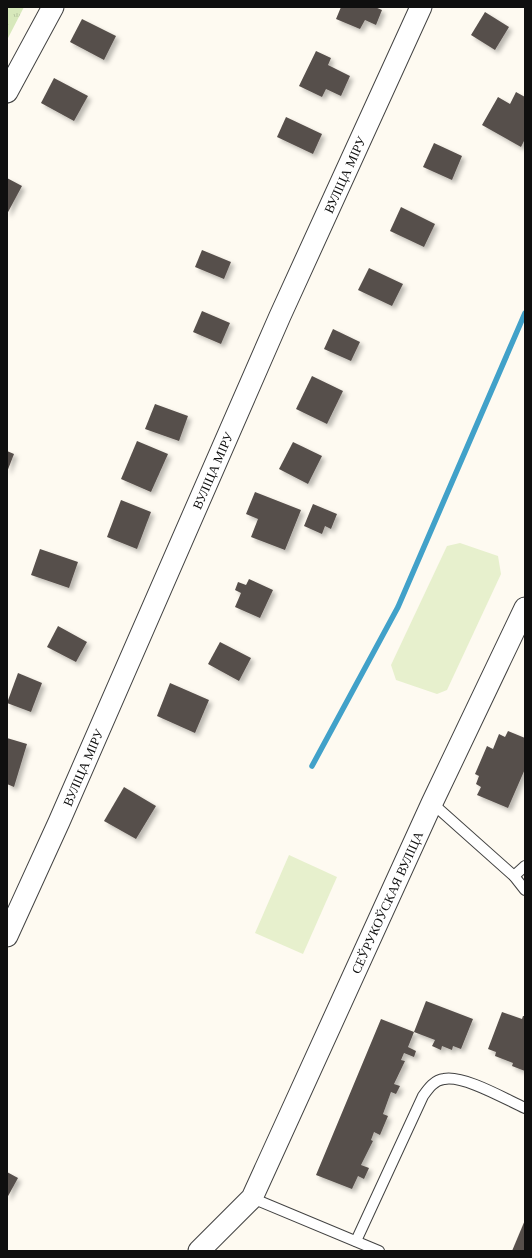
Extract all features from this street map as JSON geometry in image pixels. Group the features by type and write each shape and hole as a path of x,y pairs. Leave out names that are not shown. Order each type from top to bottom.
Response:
{"street":[{"path":"7,92 53,7"},
{"name":"ВУЛІЦА МІРУ","path":"7,936 62,814 283,308 421,7"},
{"name":"СЕЎРУКОЎСКАЯ ВУЛІЦА","path":"252,1198 432,803 525,608"},
{"path":"199,1251 252,1198"}],"lane":[{"path":"432,803 514,876 525,890"},
{"path":"514,876 525,866"},
{"path":"356,1241 423,1096 430,1086 442,1079 457,1078 525,1108"},
{"path":"252,1198 377,1251"}],"green space":[{"path":"7,7 24,7 7,40"},
{"path":"460,543 498,556 501,574 447,690 437,694 396,680 391,665 447,546"},
{"path":"289,855 337,877 303,954 255,933"}],"building":[{"path":"341,7 375,7 382,10 376,25 365,20 360,29 336,19"},
{"path":"485,12 509,27 495,50 471,35"},
{"path":"82,19 116,36 104,60 70,42"},
{"path":"316,51 331,58 328,65 350,76 341,96 326,89 322,97 299,86"},
{"path":"54,78 88,96 74,121 41,103"},
{"path":"516,92 525,97 525,139 521,147 482,125 498,97 510,104"},
{"path":"286,117 322,134 313,154 277,137"},
{"path":"434,143 462,156 452,180 423,167"},
{"path":"7,178 22,186 7,214"},
{"path":"401,207 435,224 424,247 390,231"},
{"path":"202,250 231,262 224,279 195,267"},
{"path":"369,268 403,284 392,306 358,290"},
{"path":"202,311 230,323 221,344 193,332"},
{"path":"333,329 360,342 351,361 324,349"},
{"path":"312,376 343,391 327,424 296,409"},
{"path":"155,404 188,416 179,441 145,429"},
{"path":"137,441 168,454 151,492 121,479"},
{"path":"293,442 322,456 308,484 279,469"},
{"path":"7,451 14,454 7,472"},
{"path":"255,492 301,510 285,550 251,537 258,519 246,514"},
{"path":"121,500 151,512 137,549 107,537"},
{"path":"313,504 337,514 331,529 325,526 322,534 304,526"},
{"path":"40,549 78,562 69,588 31,575"},
{"path":"249,579 273,590 260,618 235,607 241,593 235,590 238,582 246,585"},
{"path":"58,626 87,642 76,662 47,647"},
{"path":"220,642 251,658 239,681 208,664"},
{"path":"18,673 42,683 31,712 7,703"},
{"path":"170,683 209,700 195,733 157,716"},
{"path":"508,731 525,738 525,769 508,808 477,795 481,787 476,784 479,776 475,774 487,746 493,749 499,734 505,737"},
{"path":"7,738 27,744 14,787 7,784"},
{"path":"124,787 156,806 136,839 104,821"},
{"path":"426,1001 473,1019 461,1049 453,1046 452,1050 442,1046 441,1050 432,1046 435,1040 414,1032"},
{"path":"502,1012 522,1019 523,1016 525,1016 525,1071 512,1066 513,1063 495,1056 496,1052 488,1049"},
{"path":"381,1019 414,1032 408,1047 416,1051 414,1057 404,1053 401,1060 405,1061 394,1084 400,1086 396,1094 391,1092 383,1114 388,1116 380,1135 374,1132 371,1140 373,1141 361,1165 369,1168 364,1179 358,1176 352,1189 316,1175"},
{"path":"7,1172 18,1178 7,1198"},
{"path":"525,1220 525,1251 512,1251"}],"waterway":[{"path":"312,766 398,607 525,313"}]}
